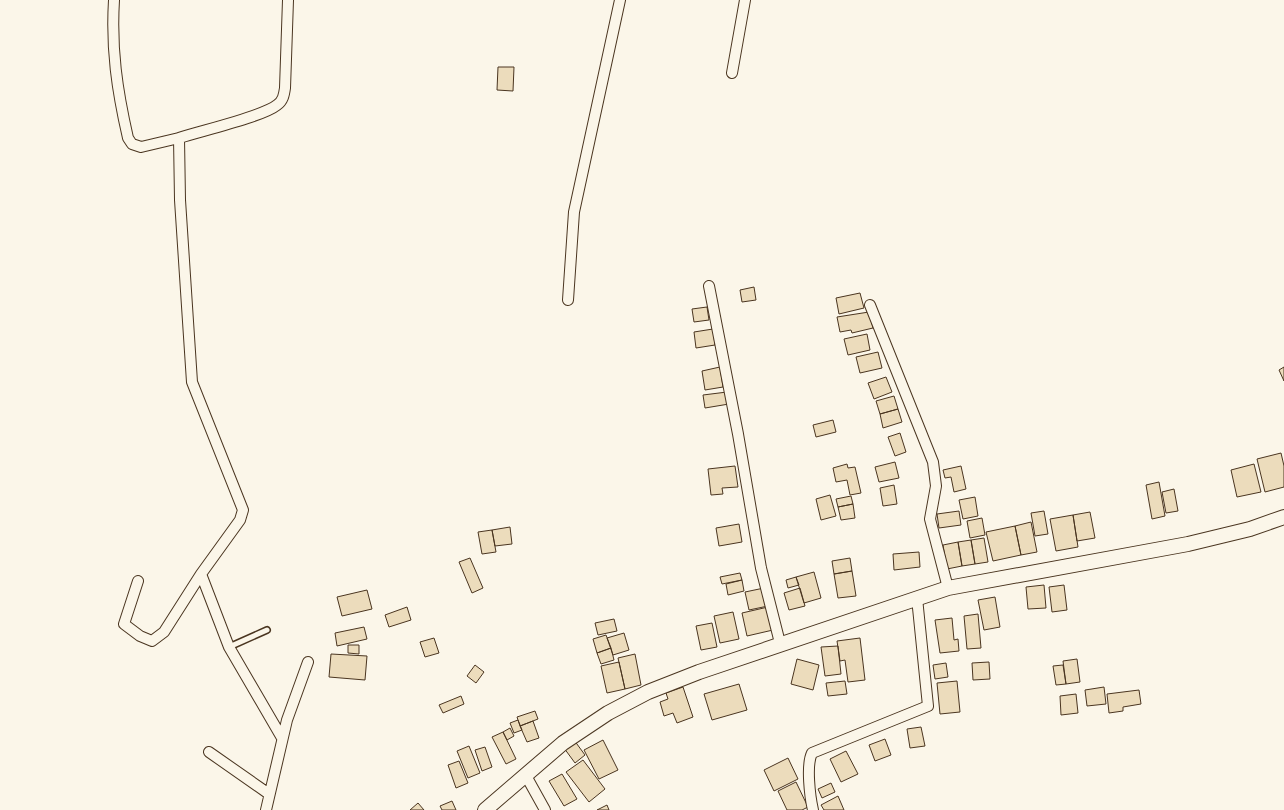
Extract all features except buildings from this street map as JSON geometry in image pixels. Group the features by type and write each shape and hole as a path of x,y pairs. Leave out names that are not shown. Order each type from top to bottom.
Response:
{"street":[{"path":"114,0 115,79 128,138 132,144 141,147 179,138 266,111 280,103 284,97 285,88 288,0"},
{"path":"568,300 574,212 620,0"},
{"path":"732,73 745,0"},
{"path":"138,581 124,624 140,636 152,641 164,632 201,574 240,520 243,510 192,382 180,200 179,138"},
{"path":"709,286 738,434 760,568 780,643"},
{"path":"870,304 933,462 936,486 930,519 948,588"},
{"path":"485,810 525,774 600,718 648,692 780,643 948,588 1188,544 1250,529 1284,517"},
{"path":"201,574 229,647 282,738"},
{"path":"813,810 810,796 810,760 812,752 928,706 917,598"},
{"path":"266,810 282,738 308,662"},
{"path":"209,752 269,794"},
{"path":"525,774 545,810"}],"lane":[{"path":"229,647 267,630"}]}
